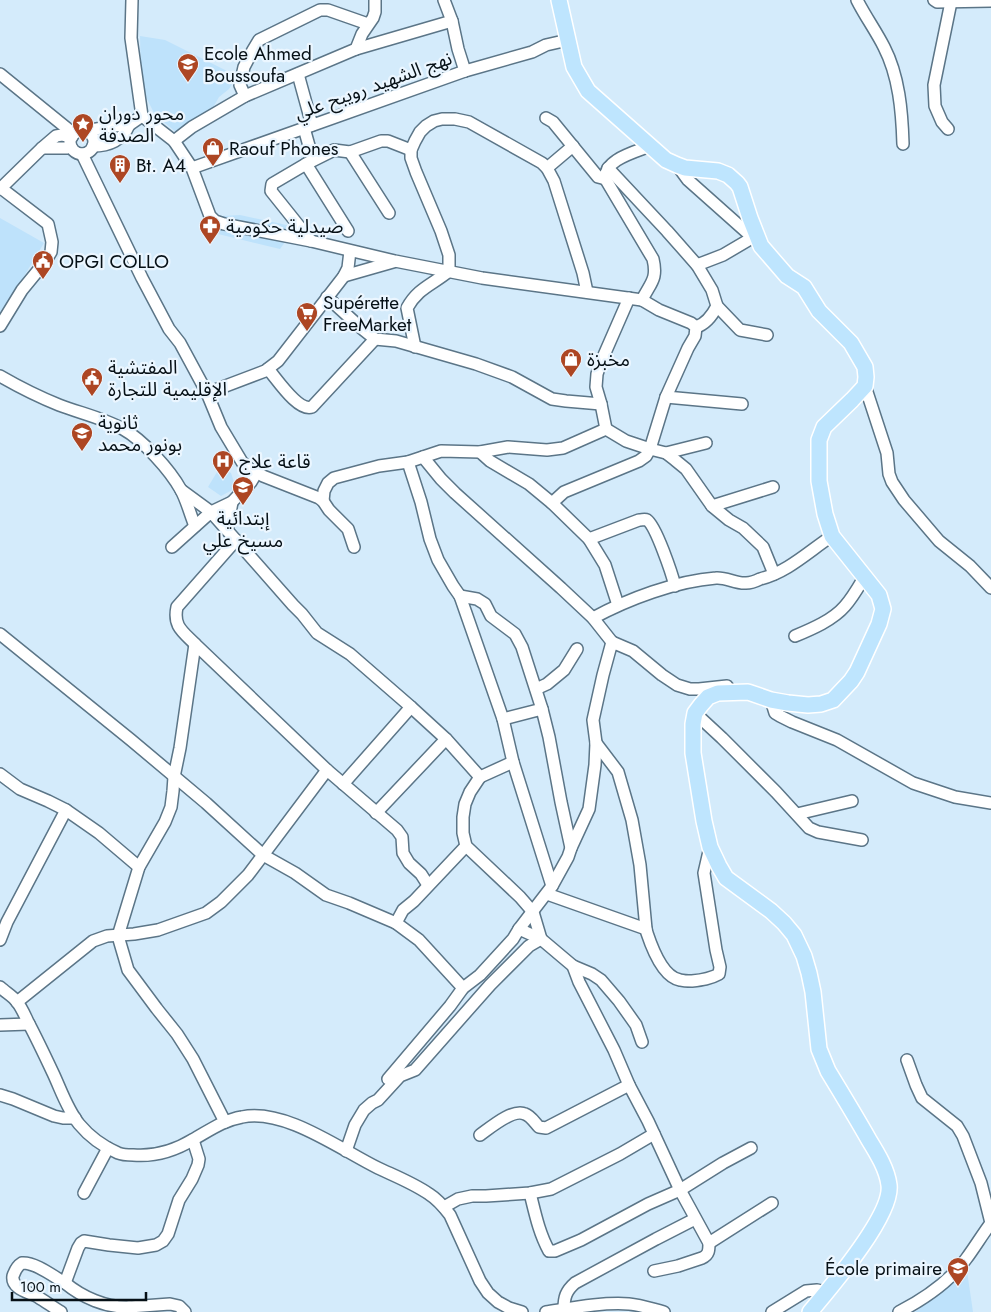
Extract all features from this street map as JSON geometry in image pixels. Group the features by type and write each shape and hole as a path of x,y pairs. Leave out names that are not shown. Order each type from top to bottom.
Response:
{"main road":[{"path":"559,0 574,67 588,91 666,160 685,168 718,171 728,175 737,183 750,218 754,236 787,276 804,287 819,311 850,343 865,367 866,377 864,386 824,427 819,440 820,481 825,514 832,536 879,595 883,609 879,624 857,672 833,700 822,704 808,705 771,700 748,692 718,693 708,697 701,705 695,713 693,724 693,754 710,847 726,878 771,911 794,935 804,956 813,992 818,1050 828,1071 880,1159 889,1185 889,1195 885,1208 863,1244 810,1312"}],"street":[{"path":"132,0 131,38 142,116 174,141 192,168 206,208 215,221 395,261 507,282 642,300 696,327"},
{"path":"356,49 362,34 375,12 375,0"},
{"path":"444,0 452,21 465,70"},
{"path":"857,0 884,46 892,66 902,119 903,144"},
{"path":"934,0 937,2 984,1"},
{"path":"948,129 942,122 935,106 934,85 951,2"},
{"path":"245,96 240,86 244,67 260,40 320,10 328,10 368,24"},
{"path":"174,141 192,127 245,96 356,49 452,21"},
{"name":"نهج الشهيد رويبح علي","path":"192,168 367,107 465,70 568,40"},
{"path":"0,74 72,139 74,151 82,154 88,152 93,146 91,135 81,130 72,139"},
{"path":"298,74 308,126 310,162 348,231"},
{"path":"86,132 129,124 142,116"},
{"path":"546,118 553,122 598,177 602,178 615,162 625,156 650,146"},
{"path":"415,346 407,308 412,298 449,271 449,255 436,216 411,158 411,150 420,132 434,121 455,119 469,122 535,159 547,168 559,195 587,292"},
{"path":"93,146 103,146 115,140 125,133 129,124"},
{"path":"0,326 22,290 44,262 50,252 52,242 48,224 1,188 56,136 62,135 72,139"},
{"path":"311,241 271,191 272,184 334,150 350,152 381,141 388,141 411,150"},
{"path":"547,168 573,146"},
{"path":"350,152 389,213"},
{"path":"82,154 142,278 169,329 180,343 207,393 221,427 242,462 263,476 323,501 329,510 348,529 354,547"},
{"path":"677,165 688,180 754,236 723,256 696,265"},
{"path":"607,172 667,230 696,265 712,290 717,306 740,330 767,335"},
{"path":"607,172 606,180 653,259 656,270 654,279 642,300"},
{"path":"207,393 268,369 278,361 344,276 348,268 350,250"},
{"path":"344,276 395,261"},
{"path":"327,297 375,339 396,341 457,358 512,377 552,399 601,404"},
{"path":"629,298 597,374 596,387 606,429 626,441 666,453 686,470 712,506 729,520 743,528 763,547 774,574"},
{"path":"696,327 708,320 717,306"},
{"path":"552,503 564,492 639,461 646,456 650,449 666,396 695,336 696,327"},
{"path":"268,369 296,402 304,407 312,407 375,339"},
{"path":"0,376 34,394 110,422 125,430 165,467 181,490 195,526"},
{"path":"864,386 883,439 892,482 904,500 938,541 970,566 991,588"},
{"path":"666,396 742,404"},
{"path":"323,501 324,491 328,483 334,478 379,466 408,462 441,451 480,452 508,447 547,450 563,448 606,429"},
{"path":"666,453 706,443"},
{"path":"480,452 490,461 529,484 552,503 589,539 605,565 618,605"},
{"path":"423,457 440,479 593,618 612,642 633,651 662,675 690,689 730,686 738,687 748,692"},
{"path":"408,462 430,539 438,560 460,596 503,719 513,762 549,890"},
{"path":"172,547 211,512 232,502 251,482 256,472"},
{"path":"712,506 773,487"},
{"path":"181,490 211,512 317,633 350,654 412,707 446,739 480,777"},
{"path":"226,530 232,502"},
{"path":"589,539 639,520 648,521 657,536 675,586"},
{"path":"593,618 618,605 692,581 719,578 744,583 762,579 800,560 832,536"},
{"path":"236,540 177,606 176,622 194,644 327,770 390,824 402,837 403,852 406,858 421,874 428,886"},
{"path":"795,636 820,624 845,606 864,576"},
{"path":"460,596 478,599 485,604 491,616 515,634 522,648 549,737 571,848"},
{"path":"0,634 130,740 263,855 295,873 326,895 396,923 419,940 463,988"},
{"path":"372,1103 375,1093 450,1006 463,988 480,975 514,939 519,929 549,890 568,857 589,809 594,782 596,743 593,720 612,642"},
{"path":"194,644 172,799 165,822 139,867 118,936 128,970 177,1034 193,1059 225,1122"},
{"path":"536,689 547,684 564,670 577,649"},
{"path":"771,700 775,713 780,716 838,740 913,783 955,797 991,803"},
{"path":"343,784 412,707"},
{"path":"503,719 542,709"},
{"path":"695,713 722,738 809,828 862,840"},
{"path":"376,813 446,739"},
{"path":"596,743 618,772 632,820 640,865 646,928 652,946 668,974 678,980 705,980 719,974 720,967 704,873 710,847"},
{"path":"513,762 480,777 465,804 463,833 466,846 520,897 532,912 541,939"},
{"path":"17,1002 93,942 107,936 158,930 206,913 221,902 248,874 327,770"},
{"path":"0,774 20,789 66,810 99,833 139,867"},
{"path":"797,814 852,801"},
{"path":"0,940 3,917 66,810"},
{"path":"396,923 403,910 466,846"},
{"path":"549,890 646,928"},
{"path":"519,929 541,939 572,966 601,980 636,1025 642,1042"},
{"path":"346,1151 355,1125 364,1110 378,1100 400,1076 415,1070 490,985 529,946 541,939"},
{"path":"572,966 680,1190 709,1243 709,1252 702,1258 654,1271"},
{"path":"480,975 490,985"},
{"path":"0,987 17,1002 39,1041 65,1102 79,1124 108,1148 121,1154 140,1156 169,1151 225,1122 252,1115 279,1119 298,1126 431,1194 450,1215 480,1281 488,1293 498,1302 522,1312"},
{"path":"0,1025 29,1024"},
{"path":"899,1312 919,1301 956,1271 991,1223 981,1183 963,1136 957,1126 922,1098 907,1060"},
{"path":"480,1135 518,1112 529,1116 540,1127 546,1128 629,1085"},
{"path":"0,1095 54,1116 75,1118"},
{"path":"444,1207 466,1196 530,1193 551,1189 620,1154 654,1134"},
{"path":"65,1283 81,1243 138,1248 156,1245 163,1241 168,1234 178,1200 192,1179 198,1165 199,1159 193,1140"},
{"path":"84,1193 108,1148"},
{"path":"530,1193 538,1225 545,1243 549,1251 555,1250 581,1240 648,1204 680,1190 751,1148"},
{"path":"709,1243 772,1203"},
{"path":"564,1308 564,1298 569,1288 575,1283 656,1238 695,1219"},
{"path":"61,1312 18,1288 13,1278 19,1265 27,1263 44,1270 81,1295 102,1303 129,1310 170,1304 179,1306 185,1312"},
{"path":"772,1312 806,1292 812,1290 827,1292"},
{"path":"546,1312 564,1308 616,1304 631,1304 664,1312"}],"shaded area":[{"name":"Ecole Ahmed Boussoufa","path":"140,36 165,40 237,76 229,89 219,97 211,111 188,123 176,132 155,115 147,99 141,78"},
{"path":"240,215 296,227 280,249 218,234 216,221 222,216"},
{"path":"0,218 44,243 0,316"},
{"name":"قاعة علاج","path":"220,467 231,473 236,488 221,496 208,487"},
{"name":"École primaire","path":"967,1271 973,1312 915,1312"}],"place":[{"name":"Ecole Ahmed Boussoufa","path":"188,83"},
{"name":"محور دوران الصدفة","path":"83,143"},
{"name":"Raouf Phones","path":"213,167"},
{"name":"Bt. A4","path":"120,184"},
{"name":"صيدلية حكومية","path":"210,245"},
{"name":"OPGI COLLO","path":"43,280"},
{"name":"Supérette FreeMarket","path":"307,332"},
{"name":"مخبزة","path":"571,378"},
{"name":"المفتشية الإقليمية للتجارة","path":"92,397"},
{"name":"ثانوية بونور محمد","path":"82,452"},
{"name":"قاعة علاج","path":"223,480"},
{"name":"إبتدائية مسيخ علي","path":"243,506"},
{"name":"École primaire","path":"958,1287"}]}
